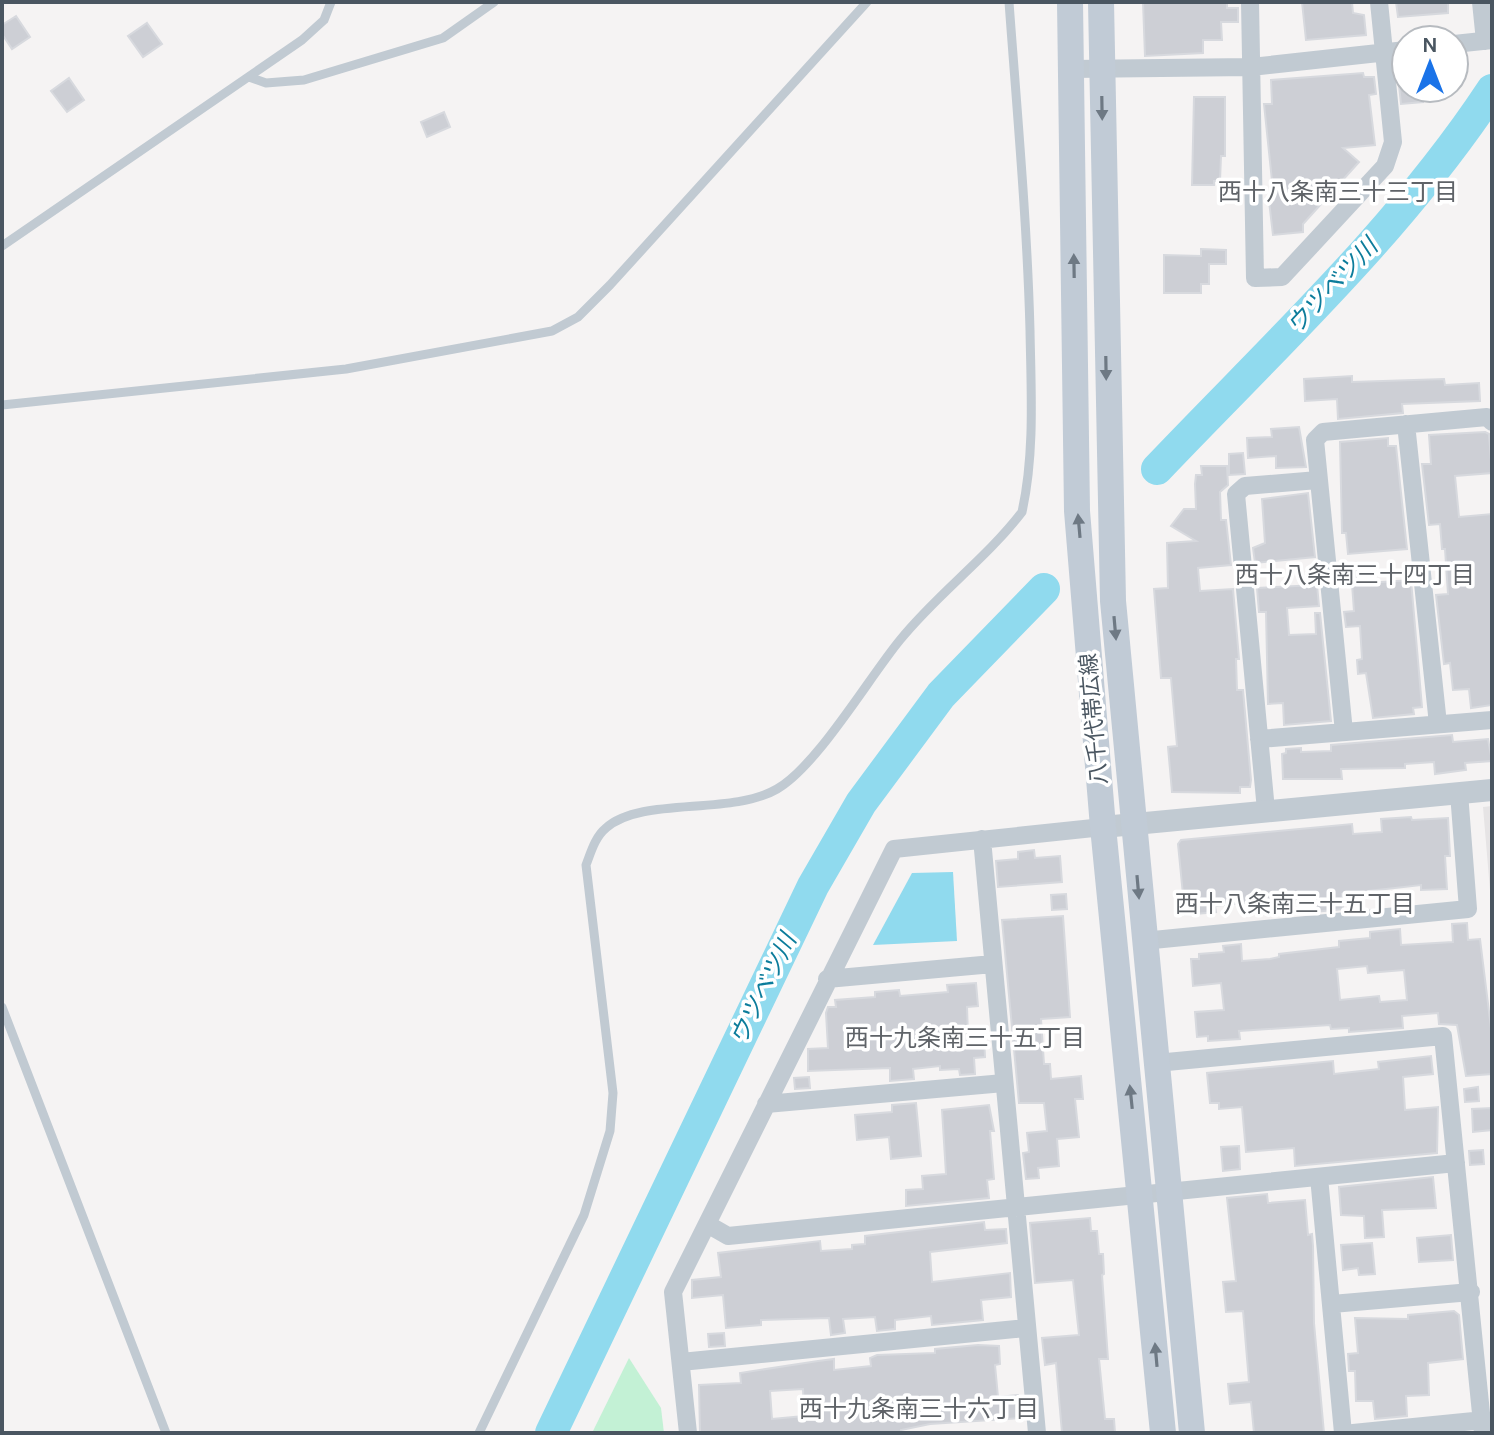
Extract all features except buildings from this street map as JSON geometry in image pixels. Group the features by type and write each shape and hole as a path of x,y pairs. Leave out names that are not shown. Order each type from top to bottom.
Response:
{"main road":[{"name":"八千代帯広線","path":"1070,2 1077,511 1103,827 1163,1433"},
{"name":"八千代帯広線","path":"1101,2 1112,587 1143,941 1192,1433"}],"street":[{"path":"1250,2 1255,278 1282,277 1385,166 1393,142 1379,2"},
{"path":"1481,2 1488,40"},
{"path":"1071,69 1251,67 1390,51"},
{"path":"1344,732 1315,440 1323,432 1487,417 1492,422"},
{"path":"1406,424 1438,724"},
{"path":"1266,810 1236,494 1245,486 1318,480"},
{"path":"1259,739 1492,720"},
{"path":"688,1433 673,1292 894,849 1492,790"},
{"path":"1143,941 1468,909 1459,793"},
{"path":"982,839 1037,1433"},
{"path":"827,979 993,964"},
{"path":"1156,1063 1443,1036 1484,1426 1353,1433"},
{"path":"766,1104 1004,1083"},
{"path":"707,1224 728,1236 1456,1163"},
{"path":"1319,1177 1343,1433"},
{"path":"1332,1304 1471,1292"},
{"path":"681,1362 1026,1328"}],"lane":[{"path":"2,246 302,40 324,20 331,2"},
{"path":"249,77 266,83 304,80 428,43 469,23 494,2"},
{"path":"2,405 346,369 552,331 578,317 610,285 867,2"},
{"path":"479,1433 584,1215 610,1131 613,1093 586,865 595,842 607,827 631,815 752,799 776,790 799,773 901,637 1022,512 1027,486 1031,398 1027,245 1009,2"},
{"path":"2,1007 166,1433"}],"shaded area":[{"path":"1492,806 1492,914 1483,807"}],"green space":[{"path":"629,1358 661,1408 664,1433 592,1433"}],"water":[{"path":"953,872 957,941 873,945 912,873"}],"waterway":[{"name":"ウツベツ川","path":"1157,469 1376,240 1456,142 1492,90"},
{"name":"ウツベツ川","path":"551,1433 813,886 861,803 941,695 1044,589"}],"district":[{"name":"西十八条南三十三丁目","path":"1338,192"},
{"name":"西十八条南三十四丁目","path":"1355,575"},
{"name":"西十八条南三十五丁目","path":"1295,904"},
{"name":"西十九条南三十五丁目","path":"965,1038"},
{"name":"西十九条南三十六丁目","path":"919,1409"}]}
